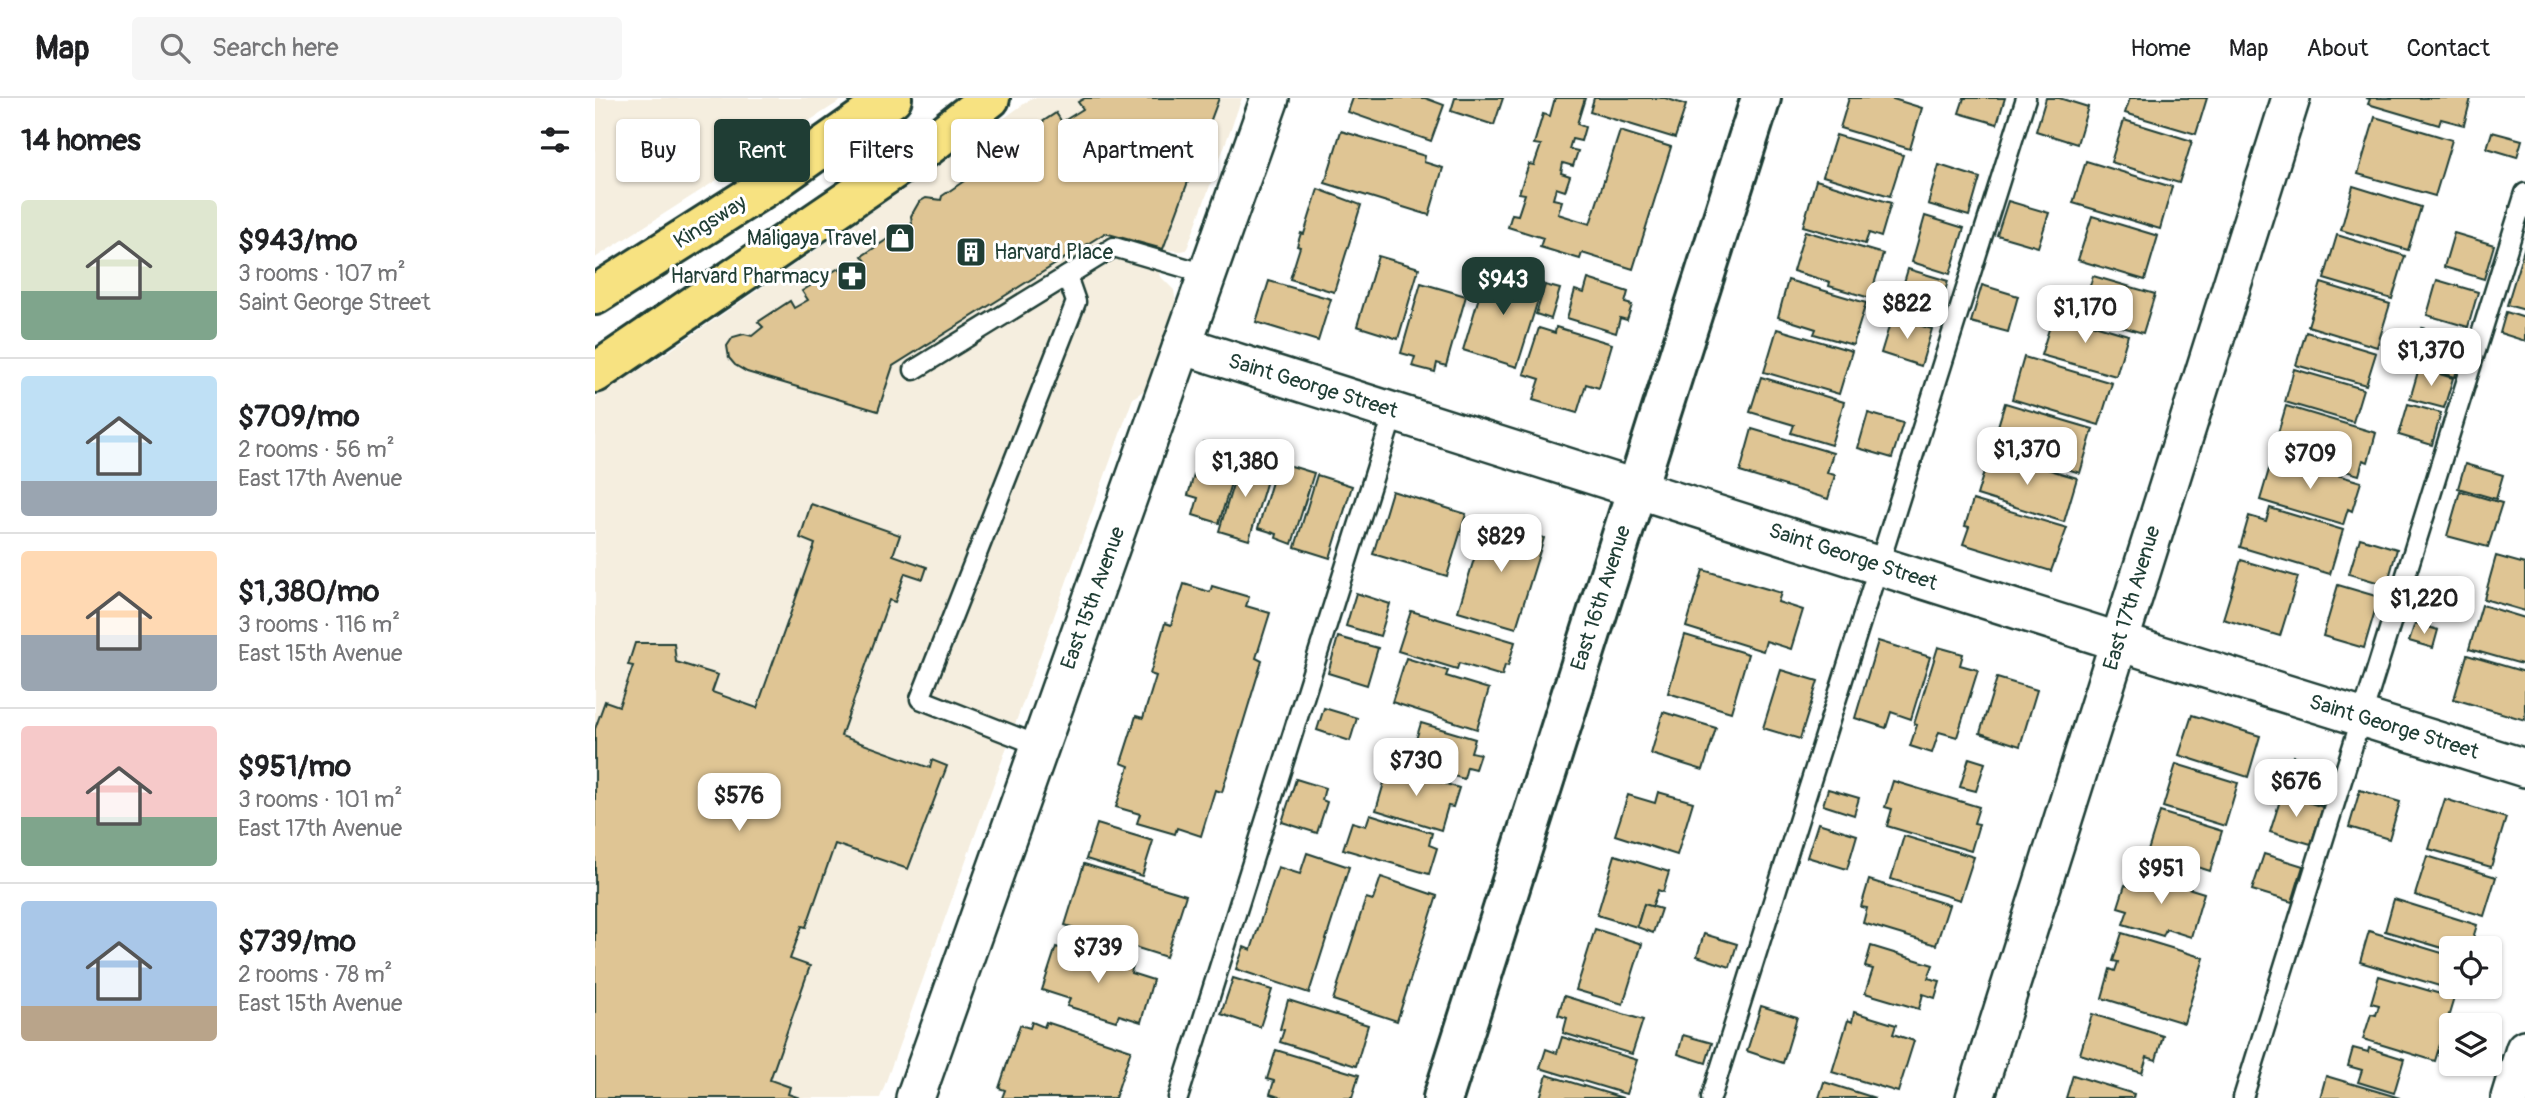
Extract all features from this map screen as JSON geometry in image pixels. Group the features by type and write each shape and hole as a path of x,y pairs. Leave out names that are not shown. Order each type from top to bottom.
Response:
{"main road":[{"name":"Kingsway","path":"595,295 773,182 892,98"},
{"path":"595,373 916,154 987,99"}],"street":[{"name":"East 15th Avenue","path":"915,1098 1270,98"},
{"name":"East 16th Avenue","path":"1443,1098 1761,98"},
{"name":"East 17th Avenue","path":"1975,1098 2291,98"},
{"name":"Saint George Street","path":"1182,345 2525,768"},
{"path":"2509,1098 2525,1049"}],"lane":[{"path":"1711,1098 2026,98"},
{"path":"2243,1098 2525,192"},
{"path":"914,370 1114,247 1206,274"},
{"path":"1040,746 921,699 1076,302 1067,276"},
{"path":"1178,1098 1394,412"}],"shaded area":[{"path":"595,98 845,98 810,120 714,119 714,182 595,258"},
{"path":"1032,98 1242,98 1218,164 1218,119 1058,119 1058,182 1211,182 1186,250 1168,250 1159,275 1174,290 1176,305 1149,387 1133,398 880,1098 595,1098 595,398 665,354 914,182 937,182 937,166 951,157 951,182 1044,182 1044,119 1003,119"}],"building":[{"name":"Harvard Place","path":"1085,98 1219,98 1211,119 1067,119 1083,109 1078,102"},
{"path":"1353,98 1425,98 1444,105 1431,141 1348,112"},
{"path":"1455,98 1503,98 1494,125 1451,111"},
{"path":"1555,98 1585,98 1577,124 1585,127 1581,141 1572,139 1569,149 1578,151 1573,166 1563,163 1561,173 1570,176 1565,191 1556,188 1553,199 1562,201 1558,214 1590,224 1620,131 1671,147 1633,269 1582,253 1580,259 1540,247 1543,238 1508,227 1512,214 1518,215 1525,194 1519,193 1529,164 1534,165 1541,145 1534,144 1543,114 1550,116"},
{"path":"1594,98 1665,98 1686,105 1675,138 1590,112"},
{"path":"1849,98 1890,98 1922,108 1910,149 1840,128"},
{"path":"1964,98 2005,98 1997,124 1959,113"},
{"path":"2046,98 2059,98 2088,107 2077,144 2036,131"},
{"path":"2130,98 2207,98 2196,134 2125,113"},
{"path":"2366,98 2471,98 2464,125 2441,119 2439,125 2368,104 2370,99"},
{"name":"Harvard Place","path":"1056,113 1060,119 1058,182 1188,182 1163,249 1105,233 893,366 878,411 747,372 729,358 727,346 733,337 744,334 752,336 763,327 758,322 790,301 794,308 808,300 802,291 839,268 843,276 866,261 862,256 900,231 904,238 913,232 911,216 919,202 926,198 941,200 942,196 963,182 1044,182 1044,121"},
{"path":"2375,117 2452,140 2435,196 2358,174"},
{"path":"2124,120 2192,141 2179,183 2111,162"},
{"path":"1341,131 1425,156 1424,162 1443,168 1429,215 1325,183"},
{"path":"2492,132 2522,140 2517,157 2487,148"},
{"path":"1836,135 1903,155 1890,196 1823,176"},
{"path":"2086,161 2172,187 2160,229 2073,203"},
{"path":"1939,165 1980,178 1969,216 1928,204"},
{"path":"1816,180 1891,203 1881,237 1869,233 1865,244 1803,226"},
{"path":"2353,186 2421,207 2408,250 2341,230"},
{"path":"1318,189 1361,205 1334,292 1290,279 1300,247 1297,246 1301,233 1304,234"},
{"path":"2008,201 2049,213 2038,247 1997,235"},
{"path":"1925,216 1964,228 1950,274 1912,262"},
{"path":"2092,216 2158,236 2145,280 2078,260"},
{"path":"1805,231 1883,254 1870,298 1829,286 1830,282 1793,271"},
{"path":"2454,233 2494,245 2484,279 2444,267"},
{"path":"2337,235 2405,256 2392,299 2324,279"},
{"path":"2525,246 2525,310 2507,305"},
{"path":"1378,256 1419,268 1398,339 1357,326"},
{"path":"1488,267 1543,284 1517,367 1463,350"},
{"path":"1908,269 1948,281 1937,318 1897,306"},
{"path":"2093,276 2155,294 2143,333 2081,315"},
{"path":"1588,279 1628,292 1625,303 1632,305 1627,320 1620,318 1616,333 1567,318 1575,290 1584,293"},
{"path":"1788,280 1866,303 1853,345 1814,334 1816,329 1778,317"},
{"path":"2437,280 2478,292 2468,327 2427,315"},
{"path":"1269,281 1331,299 1318,341 1256,322"},
{"path":"1421,283 1466,296 1446,366 1437,363 1435,372 1412,366 1415,357 1401,353"},
{"path":"2321,283 2390,304 2377,347 2308,326"},
{"path":"1545,285 1560,289 1551,319 1536,314"},
{"path":"1982,285 2018,296 2008,332 1971,322"},
{"path":"2506,312 2525,318 2525,341 2500,333"},
{"path":"2054,313 2128,335 2116,376 2041,355"},
{"path":"1892,317 1932,329 1921,366 1881,353"},
{"path":"1556,327 1612,344 1599,388 1586,384 1577,413 1533,400 1540,379 1524,374 1539,328 1555,333"},
{"path":"2422,328 2465,341 2455,377 2411,364"},
{"path":"1777,329 1852,351 1839,394 1764,372"},
{"path":"2306,332 2376,353 2366,385 2296,365"},
{"path":"2024,357 2112,383 2099,425 2012,399"},
{"path":"2419,368 2453,378 2444,408 2410,399"},
{"path":"2294,369 2363,389 2353,422 2285,402"},
{"path":"1761,377 1844,402 1831,445 1791,433 1794,425 1750,412"},
{"path":"2005,403 2093,429 2080,473 1992,446"},
{"path":"2408,404 2441,413 2432,445 2399,435"},
{"path":"2286,406 2376,433 2368,462 2363,460 2359,475 2273,450"},
{"path":"1868,413 1903,423 1892,458 1858,448"},
{"path":"1752,429 1833,453 1827,473 1835,475 1828,499 1740,472"},
{"path":"1204,442 1240,453 1219,523 1193,515 1198,498 1188,495"},
{"path":"1990,452 2077,478 2064,522 1977,495"},
{"path":"2273,456 2361,482 2352,511 2348,509 2343,525 2260,500"},
{"path":"1241,458 1271,467 1249,540 1219,531"},
{"path":"1278,462 1314,473 1292,544 1276,538 1277,534 1258,528"},
{"path":"2465,464 2503,475 2496,499 2458,488"},
{"path":"1317,475 1352,486 1330,558 1295,547"},
{"path":"1392,491 1466,514 1447,576 1373,554"},
{"path":"2460,491 2502,503 2488,547 2447,536"},
{"path":"1973,500 2067,528 2051,571 1963,544"},
{"path":"811,504 900,535 893,555 927,567 923,579 905,573 895,602 889,600 841,736 930,768 932,760 947,766 908,869 835,844 806,927 802,926 790,959 810,966 770,1080 790,1087 788,1094 800,1098 595,1098 595,729 605,701 619,706 633,666 628,665 635,643 674,643 676,662 718,675 712,692 757,708 815,544 800,538"},
{"path":"2270,508 2343,530 2330,574 2240,547 2249,516 2266,521"},
{"path":"1486,520 1544,538 1516,628 1458,611"},
{"path":"2360,538 2397,549 2387,585 2349,574"},
{"path":"2496,556 2525,564 2525,611 2484,599"},
{"path":"2241,560 2298,577 2280,636 2223,619"},
{"path":"1703,570 1781,593 1778,602 1803,610 1791,649 1766,641 1763,651 1686,627"},
{"path":"1184,584 1210,592 1212,586 1249,597 1246,606 1270,613 1256,658 1262,661 1222,792 1215,790 1201,836 1177,828 1175,834 1137,823 1140,814 1116,807 1129,766 1121,763 1136,716 1143,718 1156,676 1150,674 1165,623 1171,625"},
{"path":"2338,585 2379,597 2364,648 2323,636"},
{"path":"1356,593 1390,604 1380,636 1346,626"},
{"path":"2482,605 2525,618 2525,665 2469,649"},
{"path":"1411,611 1515,642 1502,676 1459,663 1457,669 1398,651"},
{"path":"2415,623 2438,630 2433,648 2409,641"},
{"path":"1685,635 1748,654 1731,712 1668,693"},
{"path":"1338,637 1378,648 1367,685 1328,673"},
{"path":"1878,641 1930,657 1911,719 1891,712 1886,728 1855,718"},
{"path":"1938,647 1963,654 1960,665 1978,670 1957,737 1939,732 1932,753 1910,746 1917,725 1914,724"},
{"path":"2467,655 2525,672 2525,720 2454,699"},
{"path":"1406,658 1448,671 1446,676 1489,689 1477,729 1392,702"},
{"path":"1781,670 1818,681 1800,739 1763,728"},
{"path":"1997,678 2037,690 2020,746 1980,733"},
{"path":"1324,708 1357,718 1350,741 1317,730"},
{"path":"1663,712 1716,728 1703,770 1651,754"},
{"path":"2192,715 2260,736 2248,777 2179,755"},
{"path":"1421,723 1475,739 1471,752 1480,754 1475,769 1467,767 1464,779 1409,763"},
{"path":"2293,756 2334,769 2323,805 2282,792"},
{"path":"1969,758 1985,763 1976,791 1960,787"},
{"path":"2176,764 2238,783 2225,826 2163,807"},
{"path":"1389,766 1459,788 1453,807 1448,806 1441,830 1376,810"},
{"path":"1296,779 1325,788 1322,800 1327,802 1317,833 1282,822"},
{"path":"1893,781 1979,807 1974,823 1979,824 1971,851 1887,826 1892,809 1885,807"},
{"path":"1828,789 1859,798 1854,815 1823,805"},
{"path":"2360,790 2400,802 2389,839 2349,827"},
{"path":"1658,792 1693,802 1677,855 1615,835 1628,795 1655,803"},
{"path":"2282,794 2323,807 2311,844 2270,832"},
{"path":"2445,799 2506,818 2491,867 2429,849"},
{"path":"2160,812 2222,831 2210,871 2148,851"},
{"path":"1370,814 1432,833 1429,845 1437,848 1429,874 1343,849 1352,822 1366,826"},
{"path":"1818,823 1857,835 1847,869 1807,857"},
{"path":"1097,824 1153,841 1142,876 1086,859"},
{"path":"1904,836 1974,857 1960,900 1891,879"},
{"path":"1307,853 1349,867 1309,993 1236,969 1244,947 1251,950 1278,867 1300,874"},
{"path":"2264,854 2303,866 2292,902 2252,890"},
{"path":"1615,855 1669,872 1663,892 1658,890 1652,907 1644,904 1637,927 1597,915"},
{"path":"2427,856 2496,877 2484,916 2415,895"},
{"path":"1084,864 1186,895 1166,957 1065,925"},
{"path":"2139,873 2204,893 2191,937 2166,929 2163,936 2123,924 2128,910 2118,907 2125,885 2135,888"},
{"path":"1381,877 1437,896 1397,1021 1333,1000 1366,898 1373,900"},
{"path":"1869,880 1949,905 1936,945 1863,923 1867,908 1861,907"},
{"path":"2394,899 2477,925 2474,936 2439,936 2439,947 2385,931"},
{"path":"1644,904 1661,909 1653,933 1637,927"},
{"path":"1595,929 1642,944 1623,1004 1576,990"},
{"path":"2369,931 2439,952 2439,986 2360,962"},
{"path":"2122,933 2204,958 2184,1023 2102,998 2110,969 2115,971 2118,962 2113,961"},
{"path":"1704,934 1737,944 1730,967 1697,956"},
{"path":"1871,946 1933,965 1928,978 1940,981 1935,998 1923,994 1919,1009 1865,993 1873,969 1865,967"},
{"path":"1056,947 1082,955 1085,950 1133,965 1131,973 1153,980 1141,1022 1119,1015 1116,1021 1067,1006 1070,999 1042,990"},
{"path":"2379,976 2439,994 2439,999 2454,999 2449,1013 2439,1013 2439,1048 2435,1061 2363,1039 2371,1014 2376,1015 2379,1005 2371,1003"},
{"path":"1233,978 1272,990 1260,1027 1221,1014"},
{"path":"1564,996 1643,1020 1632,1054 1563,1033 1567,1018 1558,1015"},
{"path":"1288,1000 1368,1025 1356,1066 1280,1042 1284,1030 1280,1029"},
{"path":"1761,1006 1797,1017 1783,1063 1747,1051"},
{"path":"1854,1012 1896,1025 1893,1034 1914,1041 1898,1092 1832,1072 1848,1020 1852,1022"},
{"path":"2092,1014 2163,1036 2156,1060 2147,1057 2142,1073 2080,1054"},
{"path":"1032,1022 1044,1027 1046,1022 1131,1050 1115,1098 1002,1098 1005,1090 999,1088 1020,1025 1030,1028"},
{"path":"1683,1035 1712,1043 1706,1063 1678,1054"},
{"path":"1562,1037 1637,1060 1626,1094 1540,1068 1546,1049 1557,1053"},
{"path":"2353,1048 2368,1052 2369,1048 2404,1059 2394,1093 2358,1082 2362,1070 2348,1066"},
{"path":"1276,1050 1359,1075 1352,1098 1282,1098 1270,1094 1274,1081 1267,1079"},
{"path":"1547,1075 1623,1098 1540,1098"},
{"path":"2073,1075 2134,1094 2133,1098 2066,1098"},
{"path":"2326,1076 2400,1098 2320,1098"},
{"path":"1824,1082 1875,1098 1819,1098"}],"place":[{"name":"Maligaya Travel","path":"900,238"},
{"name":"Harvard Place","path":"971,252"},
{"name":"Harvard Pharmacy","path":"852,276"}]}
